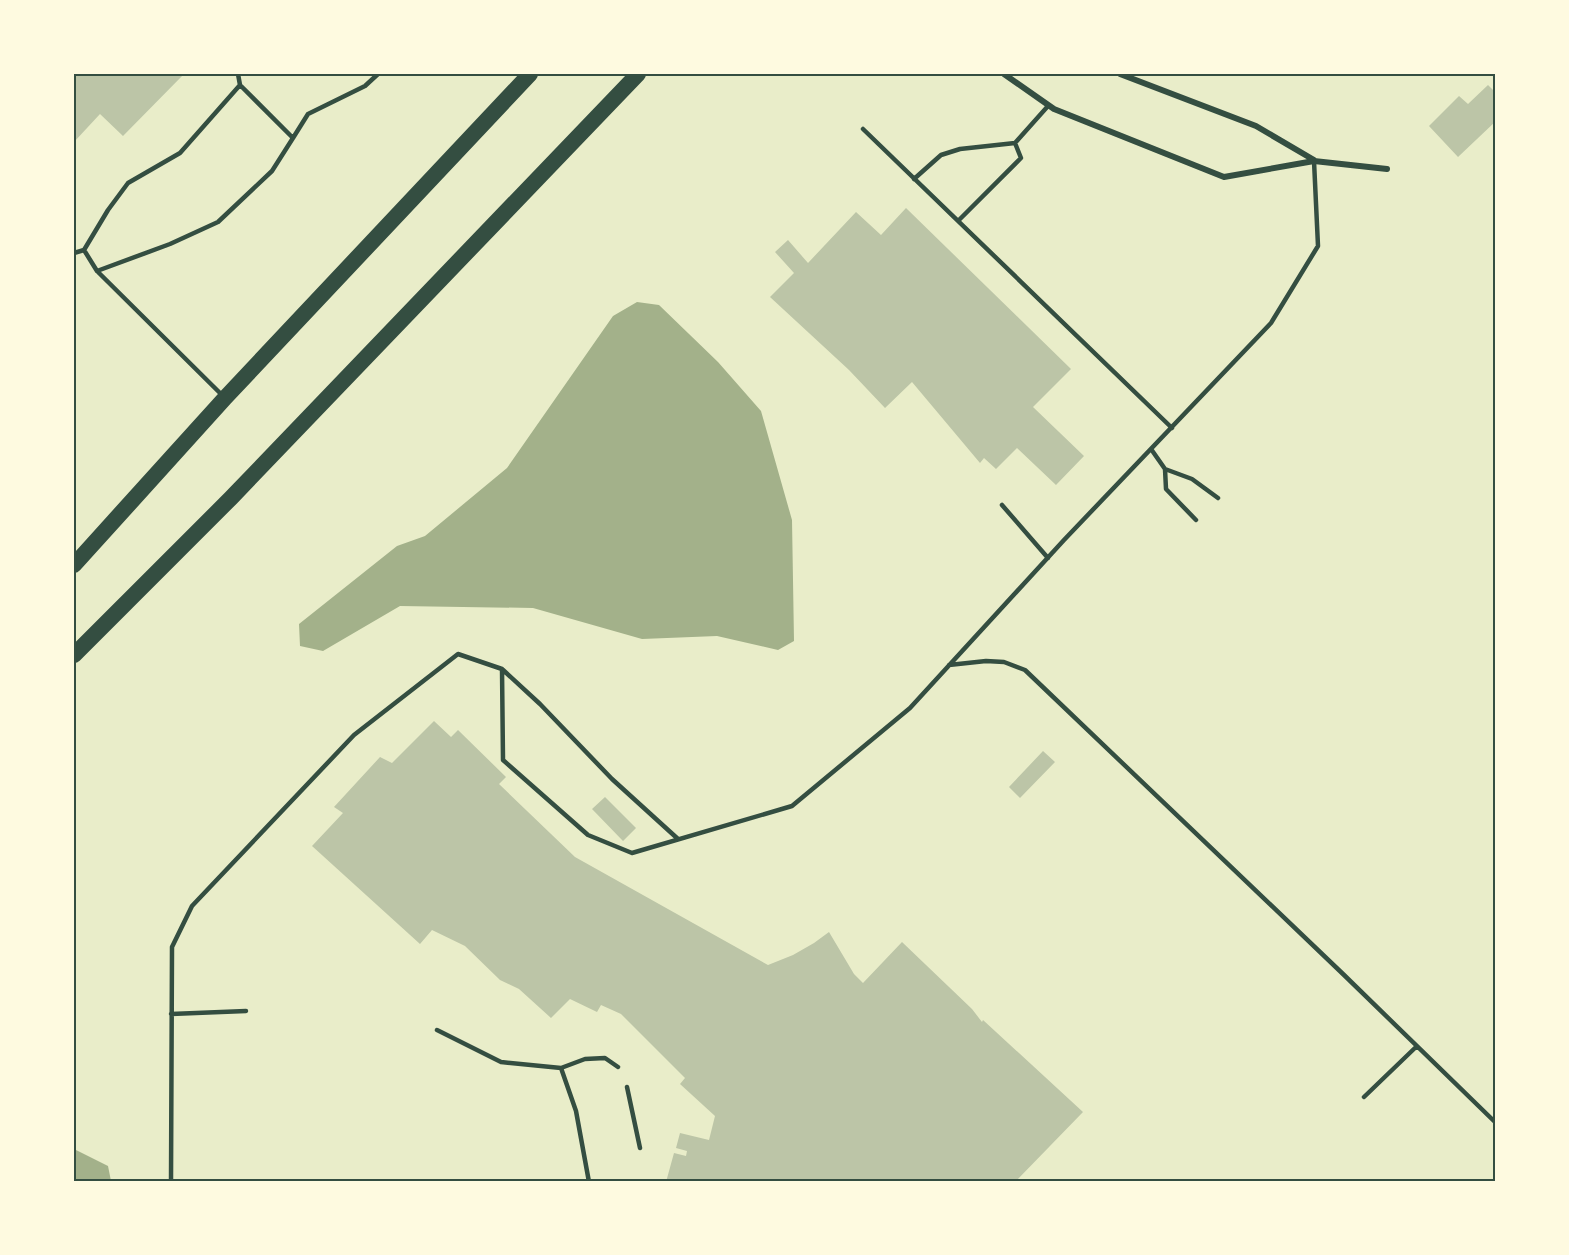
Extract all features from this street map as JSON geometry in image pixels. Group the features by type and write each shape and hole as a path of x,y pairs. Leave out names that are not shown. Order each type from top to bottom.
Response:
{"highway":[{"path":"74,565 225,398 530,74"},
{"path":"74,655 231,498 638,74"}],"street":[{"path":"1004,74 1048,106 1224,177 1314,160 1387,169"},
{"path":"1120,74 1256,126 1314,160"}],"lane":[{"path":"238,74 240,85 293,138"},
{"path":"97,272 170,244 218,222 272,171 308,114 365,86 378,74"},
{"path":"74,253 84,250 108,210 128,183 180,153 240,85"},
{"path":"914,179 941,155 960,149 1015,143 1048,106"},
{"path":"863,129 1172,428"},
{"path":"958,221 1021,158 1015,143"},
{"path":"502,669 503,760 588,835 632,853 792,807 910,708 1048,558 1271,323 1318,246 1314,160"},
{"path":"84,250 97,272 225,398"},
{"path":"1151,449 1165,469 1166,489 1196,520"},
{"path":"1165,469 1192,479 1218,498"},
{"path":"1002,505 1048,558"},
{"path":"171,1182 172,947 192,906 354,735 458,654 502,669 540,704 612,779 678,839"},
{"path":"949,665 986,661 1004,662 1026,670 1496,1123"},
{"path":"171,1014 246,1011"},
{"path":"437,1030 501,1062 561,1068 585,1059 605,1058 618,1067"},
{"path":"1364,1097 1417,1046"},
{"path":"561,1068 576,1111 589,1182"},
{"path":"627,1087 640,1148"}],"shaded area":[{"path":"637,302 659,305 718,362 761,411 792,520 794,641 778,650 717,636 642,639 533,608 400,606 323,651 300,646 299,624 397,546 425,536 507,468 613,316"},
{"path":"74,1149 108,1166 111,1181 74,1181"}],"building":[{"path":"74,74 184,74 123,136 100,114 74,142"},
{"path":"1488,85 1496,93 1496,121 1458,157 1429,126 1459,96 1468,104"},
{"path":"906,208 1071,369 1033,407 1084,456 1056,485 1017,448 996,469 984,458 980,463 912,382 885,408 849,370 770,297 794,273 775,252 788,240 808,263 856,212 881,235"},
{"path":"434,721 451,737 458,730 506,777 499,784 575,857 768,965 793,955 829,932 854,974 863,983 902,942 972,1009 982,1022 983,1020 1083,1112 1015,1182 666,1182 674,1153 686,1156 687,1151 676,1148 680,1133 709,1140 715,1116 680,1084 685,1078 621,1014 601,1005 597,1012 570,999 551,1018 519,989 500,980 465,946 432,930 420,944 312,846 343,813 334,807 380,757 392,763"},
{"path":"1043,751 1055,762 1020,798 1009,787"},
{"path":"605,797 636,828 623,841 592,809"}]}
